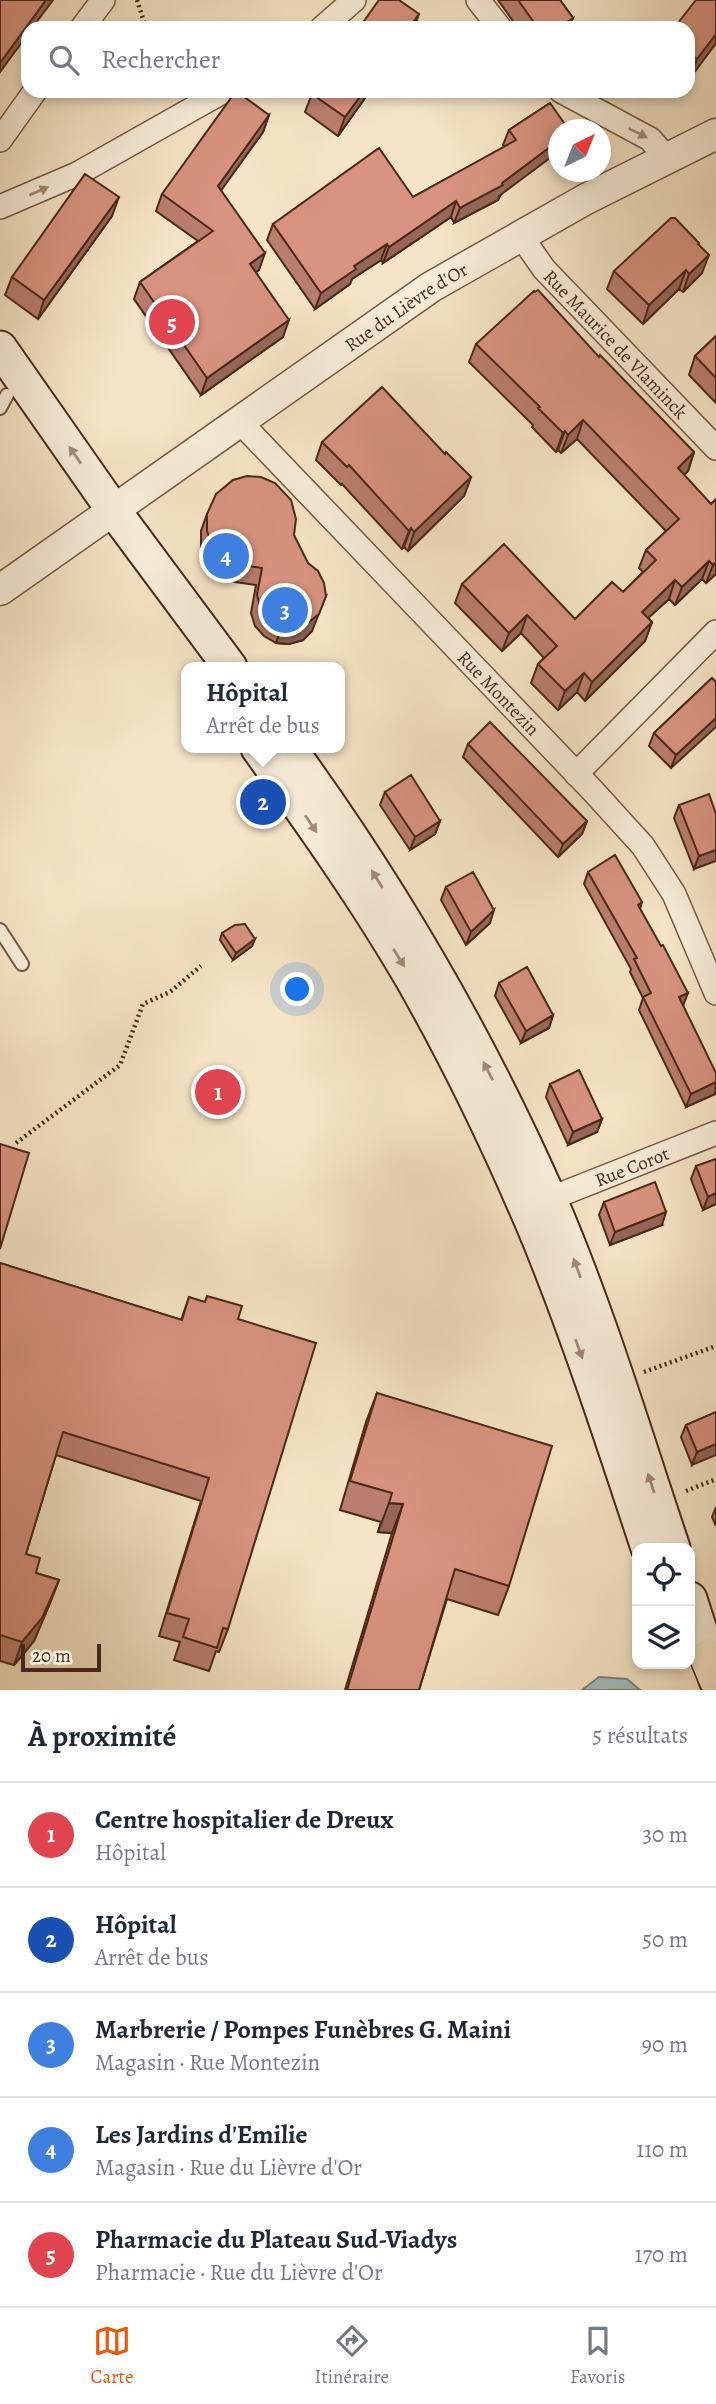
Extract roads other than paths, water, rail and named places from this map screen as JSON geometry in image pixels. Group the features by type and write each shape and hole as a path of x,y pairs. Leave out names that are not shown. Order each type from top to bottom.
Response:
{"main road":[{"path":"0,348 105,517 145,587 198,662"},
{"path":"2,396 226,662"},
{"path":"261,753 350,881 411,976 480,1112 536,1205 574,1260 671,1543"},
{"path":"292,753 359,850 412,936 490,1075 536,1205 538,1239 598,1400 646,1543"},
{"path":"691,1606 705,1673"}],"street":[{"path":"87,21 103,0"},
{"path":"330,21 354,0"},
{"path":"478,0 494,21"},
{"path":"0,139 31,98"},
{"path":"0,207 77,174 212,98"},
{"path":"574,98 650,139 668,159"},
{"name":"Rue du Lièvre d'Or","path":"0,590 431,287 586,200 716,134"},
{"name":"Rue Maurice de Vlaminck","path":"521,236 544,269 716,448"},
{"name":"Rue Montezin","path":"239,421 643,846 674,894 716,993"},
{"path":"576,774 716,632"},
{"name":"Rue Corot","path":"536,1205 716,1133"}],"lane":[{"path":"0,930 22,964"}],"water":[{"path":"599,1677 627,1679 640,1690 582,1690"}],"place":[{"name":"Pharmacie du Plateau Sud-Viadys","path":"172,322"},
{"name":"Les Jardins d'Emilie","path":"226,556"},
{"name":"Marbrerie / Pompes Funèbres G. Maini","path":"285,610"},
{"name":"Hôpital","path":"263,802"},
{"name":"Centre hospitalier de Dreux","path":"218,1092"}]}
